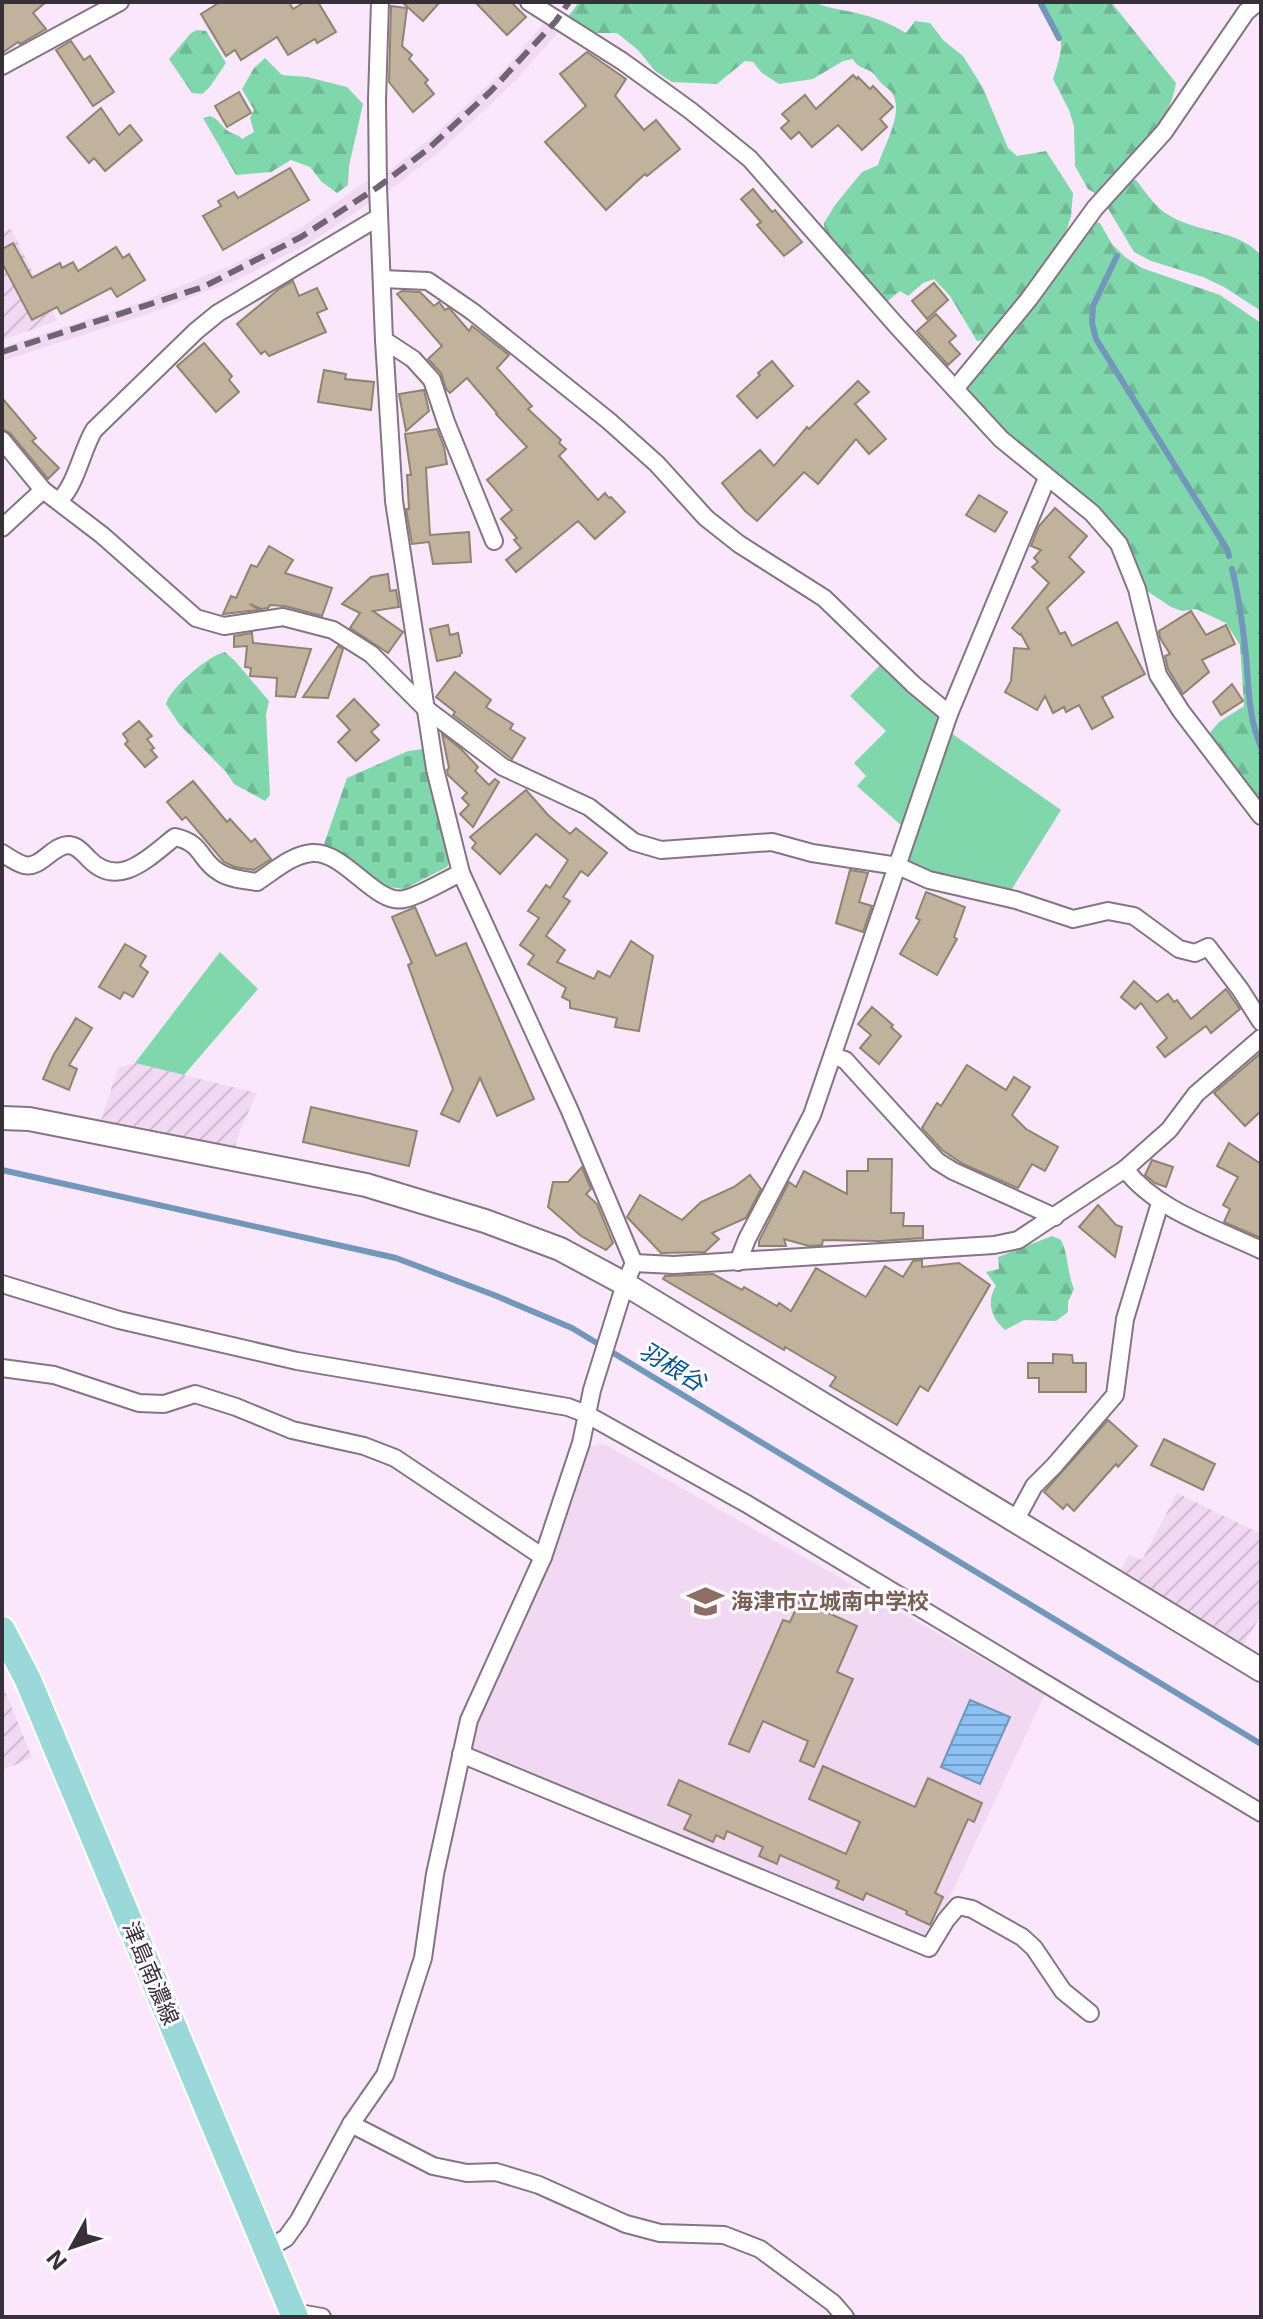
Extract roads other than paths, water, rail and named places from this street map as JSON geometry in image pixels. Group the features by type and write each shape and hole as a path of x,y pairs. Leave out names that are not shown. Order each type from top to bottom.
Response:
{"main road":[{"name":"津島南濃線","path":"2,1630 28,1680 294,2314"}],"street":[{"path":"2,66 120,2"},
{"path":"267,2249 286,2238 299,2220 351,2124 385,2075 423,1958 435,1874 469,1720 543,1557 581,1443 592,1390 626,1282 570,1111 461,873 435,769 394,501 379,217 377,100 380,2"},
{"path":"529,2 622,61 750,159 1001,439 1092,513 1119,544 1137,589 1158,675 1181,711 1261,816"},
{"path":"955,389 1029,299 1095,208 1164,132 1246,12 1258,2"},
{"path":"59,501 72,483 94,430 196,331 218,313 379,217"},
{"path":"382,279 428,281 473,312 609,421 657,464 706,518 739,544 824,598 914,685 949,714"},
{"path":"384,340 413,359 432,380 494,541"},
{"path":"2,440 43,490 102,535 196,618 224,626 283,617 333,630 371,654 425,708 503,767 589,807 634,842 661,850 772,842 812,853 898,866 929,880 1016,900 1073,919 1108,911 1134,916 1179,949 1195,953 1208,947 1261,1022"},
{"path":"738,1262 812,1115 949,714 1047,478"},
{"path":"2,528 43,490"},
{"path":"2,853 26,866 68,845 78,847 98,868 112,872 132,869 175,837 189,840 218,872 257,882 294,858 310,853 326,853 387,898 402,900 461,873"},
{"path":"626,1282 674,1265 994,1245 1018,1240 1125,1169 1169,1130 1196,1094 1261,1038"},
{"path":"833,1056 845,1060 937,1161 1055,1217"},
{"path":"2,1118 29,1119 366,1185 485,1221 560,1249 626,1282 1261,1670"},
{"path":"1125,1169 1136,1184 1160,1203 1261,1250"},
{"path":"1015,1521 1034,1486 1115,1395 1125,1319 1160,1203"},
{"path":"2,1284 119,1320 297,1361 568,1407 586,1414 747,1504 1261,1813"},
{"path":"2,1368 54,1375 139,1403 164,1404 195,1394 292,1430 364,1446 395,1458 543,1557"},
{"path":"461,1754 929,1948 958,1906 972,1909 1022,1937 1034,1948 1063,1991 1090,2013"},
{"path":"351,2124 433,2166 467,2173 496,2172 539,2185 626,2224 660,2233 724,2235 760,2249 833,2303 845,2317"},
{"path":"294,2314 322,2317"}],"water":[{"path":"970,1700 1010,1717 980,1784 941,1767"}],"waterway":[{"path":"1040,2 1059,38"},
{"path":"1117,256 1093,306 1092,323 1096,339 1229,556"},
{"path":"1232,569 1242,623 1251,713 1261,747"},
{"name":"羽根谷","path":"2,1170 396,1258 572,1328 1261,1744"}],"railway":[{"path":"2,352 203,287 301,237 378,187 428,149 491,91 556,21 569,2"}],"place":[{"name":"海津市立城南中学校","path":"705,1601"}]}
